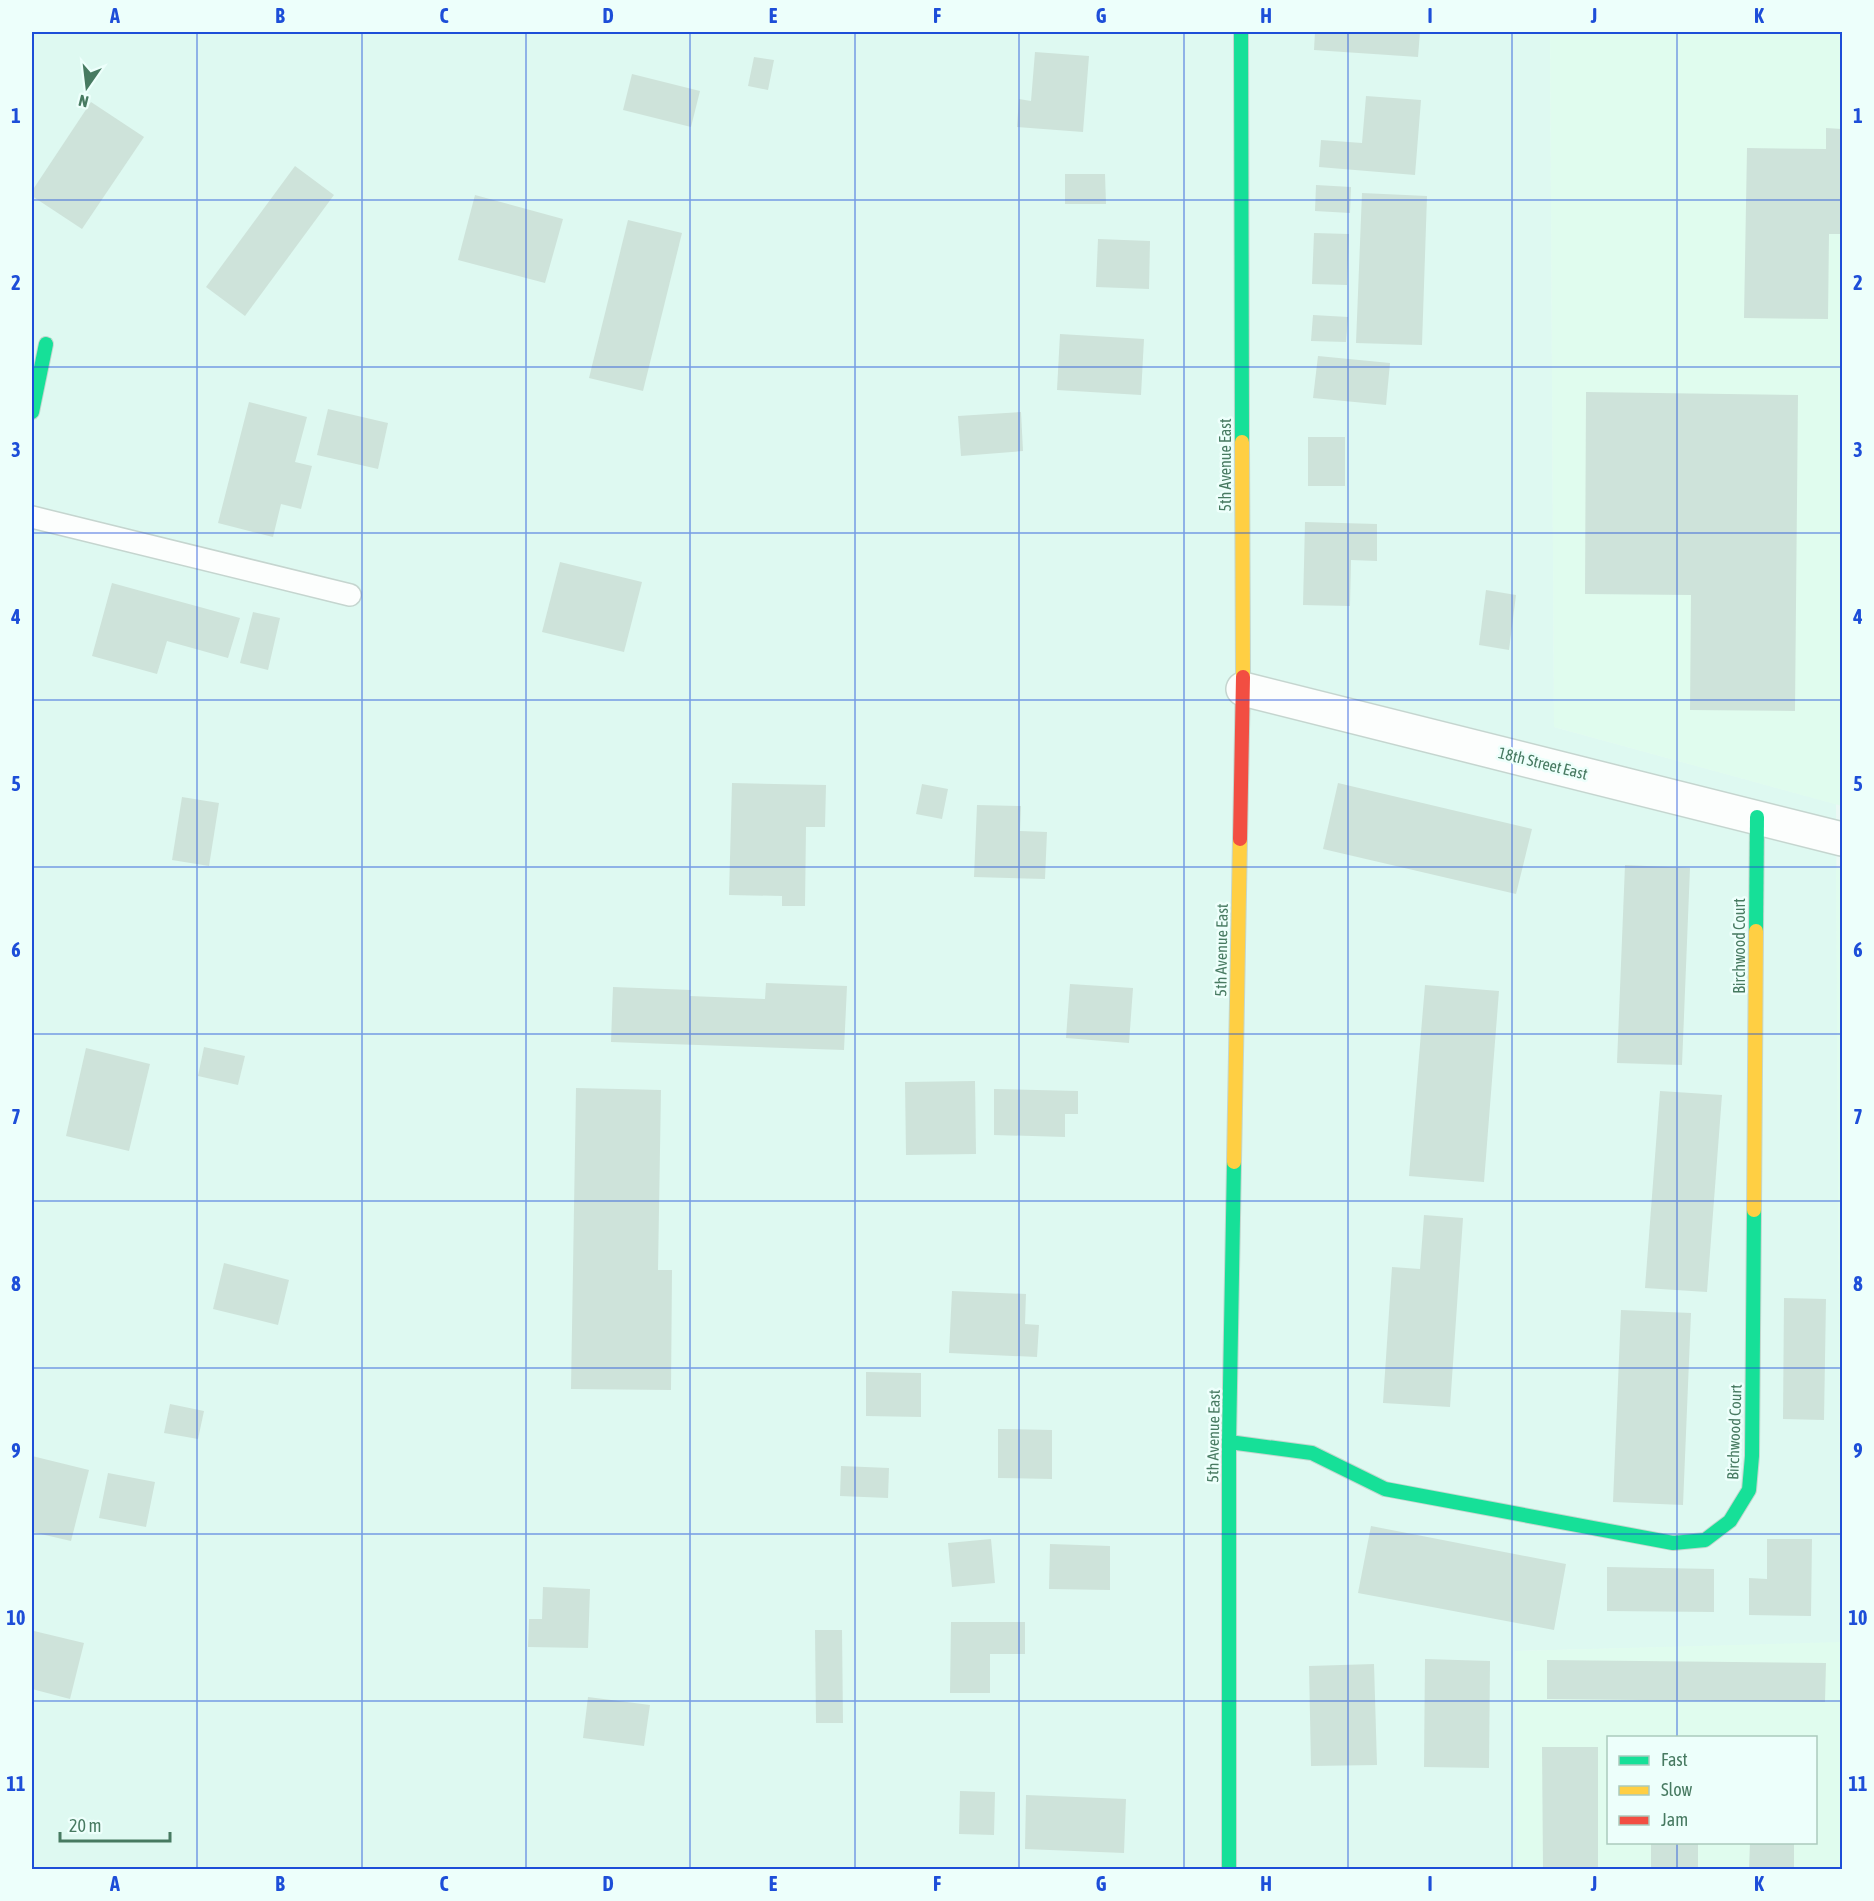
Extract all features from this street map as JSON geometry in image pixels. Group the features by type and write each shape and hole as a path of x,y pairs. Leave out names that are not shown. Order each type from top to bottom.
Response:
{"street":[{"name":"5th Avenue East","path":"1229,1869 1229,1442 1243,689 1240,32"},
{"path":"32,412 46,344"},
{"name":"18th Street East","path":"1243,689 1842,839"},
{"name":"Birchwood Court","path":"1229,1442 1312,1452 1385,1489 1673,1543 1705,1540 1730,1521 1749,1490 1752,1456 1757,817"}],"lane":[{"path":"32,517 350,595"}],"shaded area":[{"path":"32,32 1550,32 1554,727 1836,804 1841,1643 1515,1651 1516,1869 32,1870"},
{"path":"1550,32 1842,32 1842,806 1554,727"},
{"path":"1836,868 1842,869 1842,1869 1516,1869 1515,1651 1841,1642"}],"building":[{"path":"1315,32 1420,32 1418,57 1314,50"},
{"path":"1035,52 1089,56 1083,132 1017,127 1019,99 1031,101"},
{"path":"754,57 774,60 768,90 748,86"},
{"path":"632,74 700,91 691,127 623,110"},
{"path":"1366,96 1421,100 1415,175 1319,167 1321,140 1362,143"},
{"path":"91,102 144,137 82,229 32,196 32,191"},
{"path":"1826,128 1842,129 1842,234 1829,234 1828,319 1744,318 1747,148 1826,149"},
{"path":"295,166 334,195 245,316 206,287"},
{"path":"1065,174 1105,174 1106,204 1065,204"},
{"path":"1316,185 1351,187 1350,213 1315,211"},
{"path":"1362,193 1427,196 1422,345 1356,343"},
{"path":"475,195 563,219 545,283 458,260"},
{"path":"628,220 682,233 643,391 589,378"},
{"path":"1314,233 1349,234 1347,285 1312,284"},
{"path":"1098,239 1150,241 1149,289 1096,287"},
{"path":"1313,315 1348,317 1346,342 1311,341"},
{"path":"1060,334 1144,339 1141,395 1057,390"},
{"path":"1318,356 1390,363 1386,405 1313,398"},
{"path":"1586,392 1798,395 1795,711 1690,710 1691,595 1585,594"},
{"path":"249,402 307,417 295,462 312,466 301,509 281,504 273,537 218,523"},
{"path":"328,409 388,423 378,469 317,455"},
{"path":"1021,412 1023,451 961,456 958,416"},
{"path":"1308,437 1345,437 1345,486 1308,486"},
{"path":"1305,522 1377,524 1377,561 1351,560 1350,606 1303,605"},
{"path":"560,562 642,582 624,652 542,632"},
{"path":"112,583 240,618 228,658 167,641 157,674 92,656"},
{"path":"1486,590 1516,595 1509,650 1479,645"},
{"path":"253,612 280,618 268,670 240,663"},
{"path":"732,783 826,785 825,827 806,827 805,906 782,906 782,896 729,895"},
{"path":"1338,783 1532,829 1516,894 1323,849"},
{"path":"922,784 948,789 942,819 916,814"},
{"path":"182,797 219,803 209,866 172,860"},
{"path":"977,805 1021,806 1020,831 1047,832 1045,879 974,877"},
{"path":"1625,865 1690,868 1682,1065 1617,1063"},
{"path":"766,983 847,986 844,1050 611,1042 613,987 691,990 690,996 765,999"},
{"path":"1070,984 1133,988 1129,1043 1066,1038"},
{"path":"1425,985 1499,991 1484,1182 1409,1176"},
{"path":"204,1047 245,1056 238,1085 198,1076"},
{"path":"86,1048 150,1064 129,1151 66,1136"},
{"path":"975,1081 976,1154 906,1155 905,1082"},
{"path":"576,1088 661,1090 658,1270 672,1270 671,1390 571,1389"},
{"path":"994,1089 1078,1091 1078,1114 1065,1114 1065,1137 994,1135"},
{"path":"1660,1091 1722,1095 1707,1292 1645,1288"},
{"path":"1424,1215 1463,1218 1450,1407 1383,1403 1392,1267 1420,1269"},
{"path":"224,1263 289,1280 278,1325 213,1309"},
{"path":"952,1291 1026,1294 1025,1324 1039,1325 1037,1357 949,1353"},
{"path":"1784,1298 1826,1299 1824,1420 1783,1419"},
{"path":"1621,1310 1691,1313 1683,1505 1613,1502"},
{"path":"866,1372 921,1373 921,1417 866,1416"},
{"path":"170,1404 204,1411 198,1439 164,1433"},
{"path":"998,1429 1052,1430 1052,1479 998,1478"},
{"path":"32,1456 89,1470 71,1541 32,1532"},
{"path":"841,1466 889,1468 888,1498 840,1496"},
{"path":"108,1473 155,1482 146,1527 99,1518"},
{"path":"1371,1526 1566,1564 1554,1630 1358,1593"},
{"path":"991,1539 995,1583 952,1587 948,1543"},
{"path":"1767,1539 1812,1539 1811,1616 1749,1615 1749,1578 1767,1579"},
{"path":"1050,1544 1110,1546 1110,1590 1049,1589"},
{"path":"1607,1567 1714,1569 1714,1612 1607,1611"},
{"path":"543,1587 590,1589 588,1648 528,1647 529,1619 542,1619"},
{"path":"951,1622 1025,1622 1025,1654 990,1654 990,1693 950,1693"},
{"path":"815,1630 842,1630 843,1723 816,1723"},
{"path":"34,1631 84,1643 70,1699 32,1689"},
{"path":"1425,1659 1490,1661 1489,1768 1424,1767"},
{"path":"1547,1660 1826,1663 1825,1702 1547,1699"},
{"path":"1374,1664 1377,1765 1311,1766 1309,1666"},
{"path":"588,1697 650,1705 644,1746 583,1738"},
{"path":"1542,1747 1598,1747 1598,1870 1543,1870"},
{"path":"960,1791 995,1792 994,1835 959,1834"},
{"path":"1026,1795 1126,1799 1124,1853 1025,1849"},
{"path":"1651,1844 1698,1844 1698,1870 1651,1870"},
{"path":"1750,1844 1794,1844 1794,1870 1749,1870"}],"traffic: fast":[{"path":"1241,32 1242,442"},
{"path":"32,412 46,344"},
{"path":"1756,931 1757,817"},
{"path":"1229,1870 1229,1442 1234,1162"},
{"path":"1229,1442 1312,1453 1385,1489 1673,1543 1705,1540 1730,1521 1749,1490 1752,1456 1754,1210"}],"traffic: slow":[{"path":"1242,442 1243,677"},
{"path":"1234,1162 1240,839"},
{"path":"1754,1210 1756,931"}],"traffic: jam":[{"path":"1240,839 1243,677"}]}
